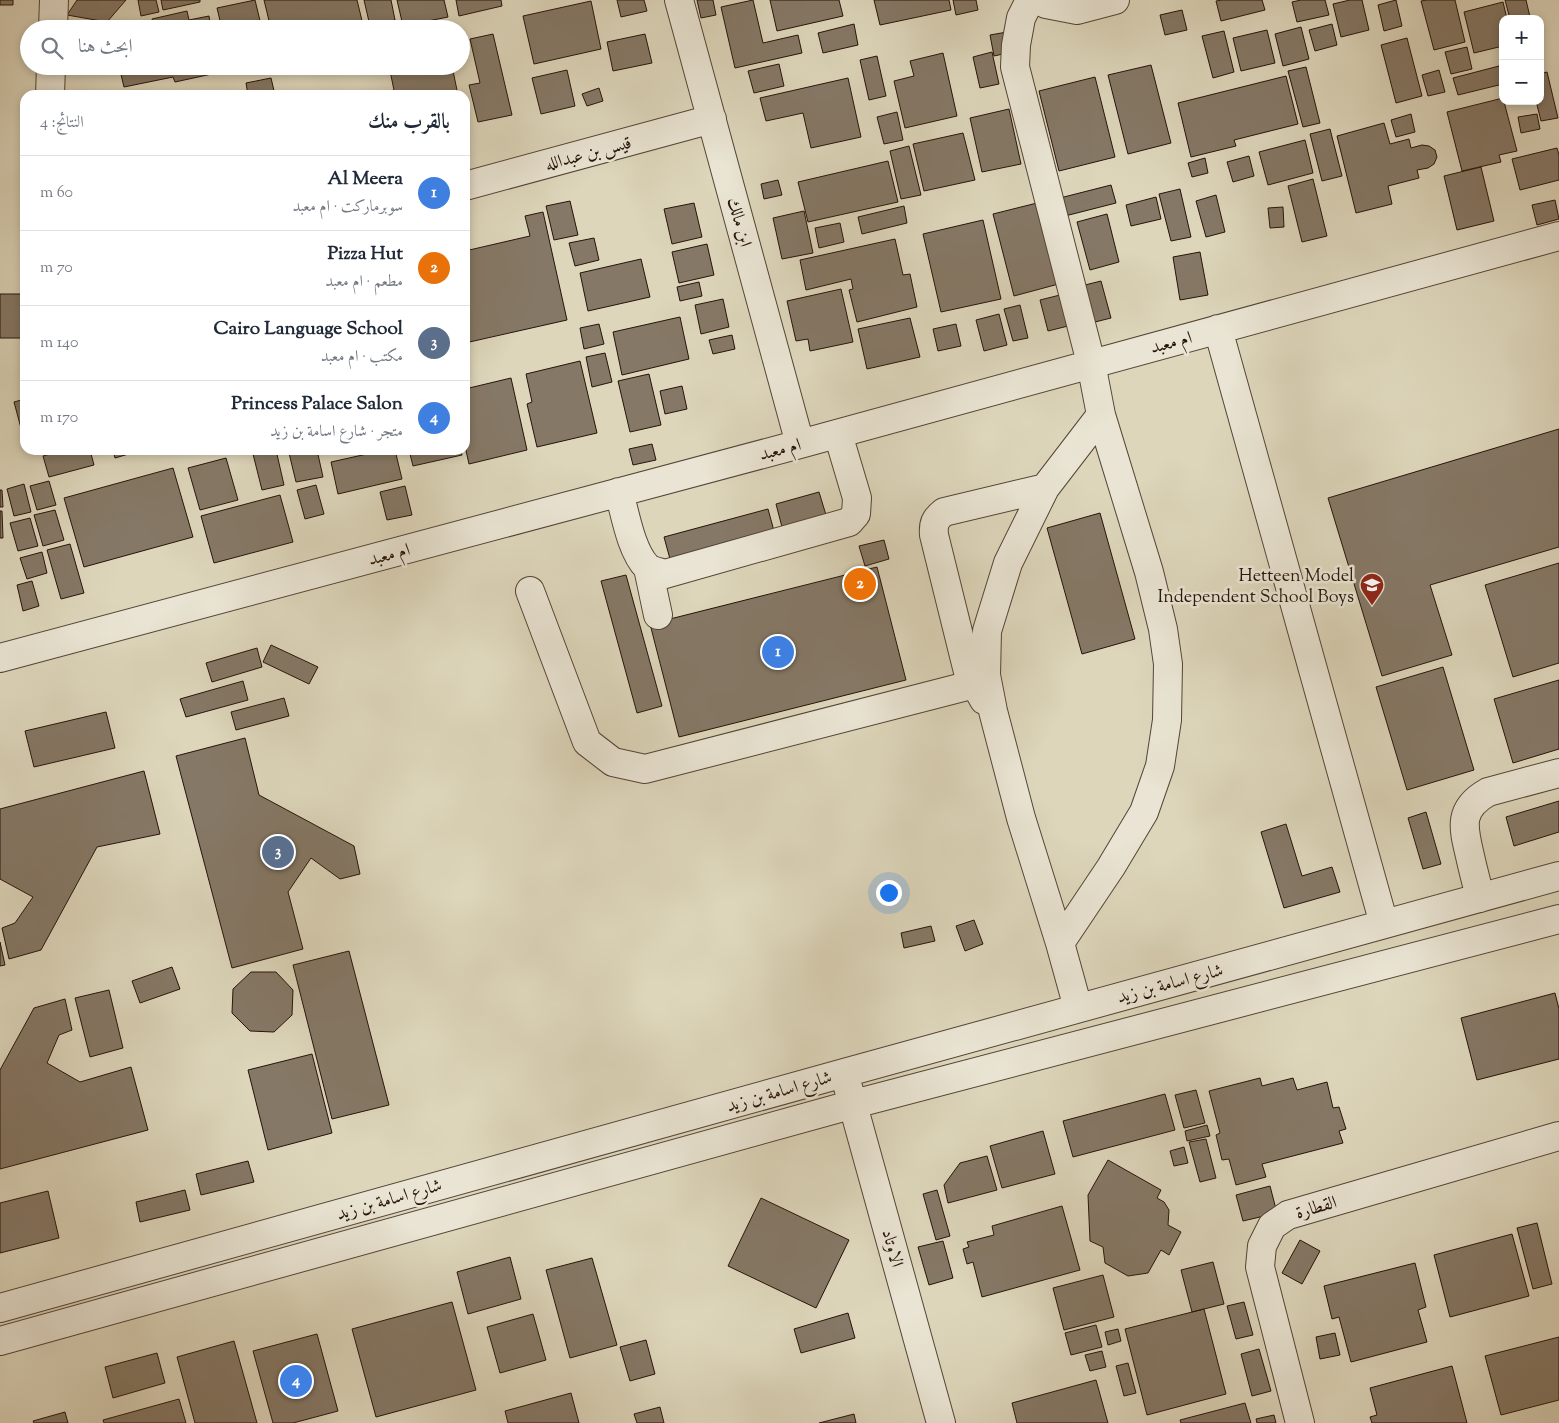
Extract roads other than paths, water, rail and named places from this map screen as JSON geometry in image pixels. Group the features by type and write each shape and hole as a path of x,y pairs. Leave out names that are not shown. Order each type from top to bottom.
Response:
{"street":[{"path":"53,20 54,0"},
{"name":"ابن مالك","path":"679,0 800,444"},
{"path":"1030,0 1021,18 1016,45 1015,67 1091,363 1101,415 1149,572 1163,629 1168,664 1167,720 1160,766 1144,812 1111,867 1060,943"},
{"path":"1040,0 1046,4 1078,10 1115,0"},
{"path":"50,90 51,75"},
{"name":"قيس بن عبدالله","path":"470,185 712,119"},
{"name":"ام معبد","path":"0,658 838,434 1559,236"},
{"path":"1218,329 1384,924"},
{"path":"1078,1008 1021,818 993,711 986,675 987,631 1008,563 1045,488 1101,415"},
{"path":"648,568 665,574 849,522 856,514 857,498 838,434"},
{"path":"993,711 980,695 968,672 934,535 934,525 937,517 944,512 1045,488"},
{"path":"619,492 631,536 638,554 648,568 658,615"},
{"path":"530,591 587,742 613,762 644,769 974,684"},
{"path":"1480,898 1464,830 1465,818 1470,807 1478,798 1488,792 1559,773"},
{"name":"شارع اسامة بن زيد","path":"0,1308 844,1072 1559,876"},
{"name":"شارع اسامة بن زيد","path":"0,1341 854,1104 1559,919"},
{"name":"الاوتاد","path":"844,1072 941,1423"},
{"name":"القطارة","path":"1300,1423 1260,1267 1262,1246 1272,1226 1288,1215 1559,1136"}],"place":[{"name":"Pizza Hut","path":"860,584"},
{"name":"Hetteen Model Independent School Boys","path":"1372,606"},
{"name":"Al Meera","path":"778,652"},
{"name":"Cairo Language School","path":"278,852"},
{"name":"Princess Palace Salon","path":"296,1381"}]}
